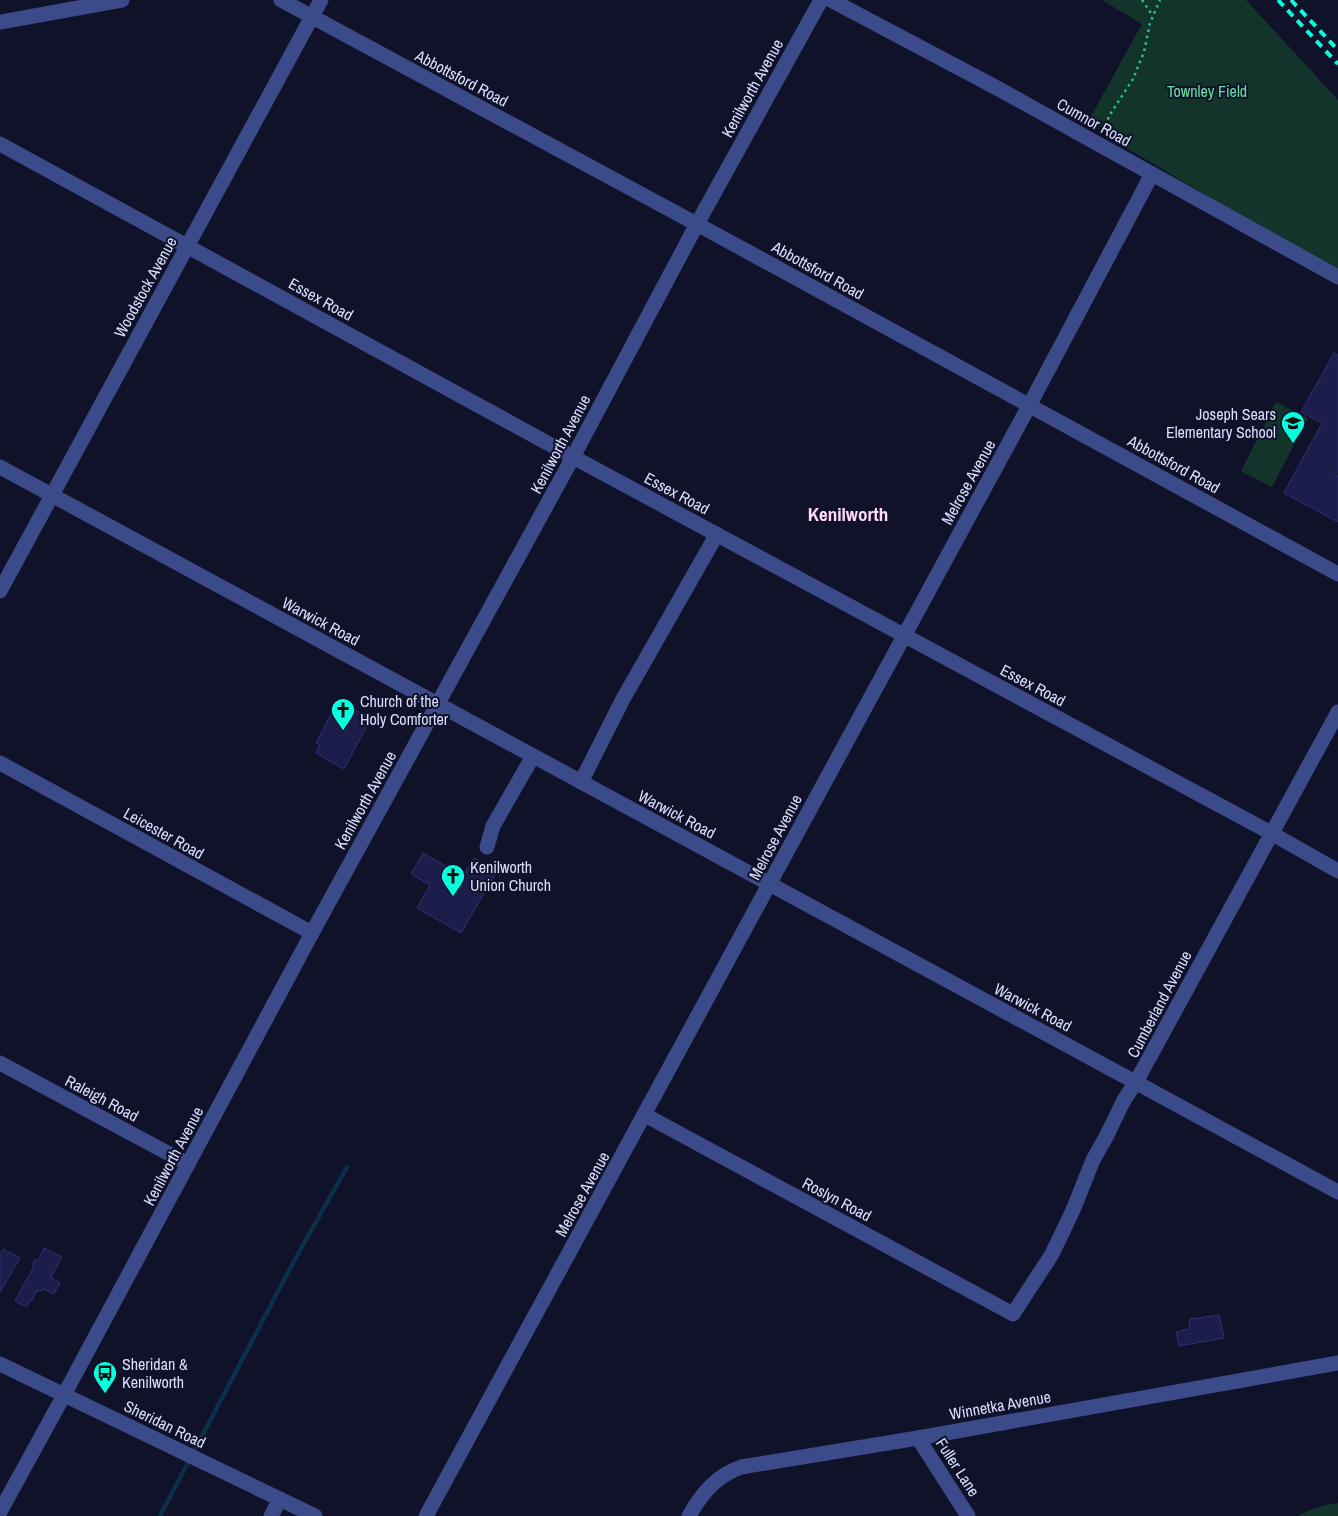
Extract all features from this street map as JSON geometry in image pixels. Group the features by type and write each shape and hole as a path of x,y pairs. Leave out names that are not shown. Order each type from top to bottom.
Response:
{"street":[{"path":"0,22 122,0"},
{"name":"Abbottsford Road","path":"280,0 697,224 1338,574"},
{"name":"Woodstock Avenue","path":"0,591 321,0"},
{"name":"Kenilworth Avenue","path":"0,1512 312,934 573,457 697,224 821,0"},
{"name":"Cumnor Road","path":"831,0 997,88 1338,277"},
{"name":"Essex Road","path":"0,144 1338,871"},
{"name":"Melrose Avenue","path":"426,1516 1029,406 1152,174"},
{"name":"Warwick Road","path":"0,467 1338,1192"},
{"path":"581,782 623,699 717,534"},
{"name":"Cumberland Avenue","path":"1013,1314 1052,1254 1073,1210 1093,1160 1125,1098 1136,1082 1338,712"},
{"path":"487,847 493,826 533,756"},
{"name":"Leicester Road","path":"0,763 312,934"},
{"name":"Raleigh Road","path":"0,1063 188,1164"},
{"name":"Roslyn Road","path":"645,1115 1013,1314"},
{"name":"Winnetka Avenue","path":"689,1516 695,1504 714,1482 727,1472 741,1467 918,1438 1338,1363"},
{"name":"Sheridan Road","path":"0,1364 316,1516"},
{"name":"Fuller Lane","path":"918,1438 968,1516"},
{"path":"271,1516 280,1499"}],"path":[{"path":"1142,0 1152,16"},
{"path":"1099,145 1108,116 1133,79 1144,52 1146,36 1152,16 1160,0"}],"green space":[{"name":"Townley Field","path":"1102,0 1246,0 1338,100 1338,273 1108,137 1097,122 1090,118 1142,24"},
{"path":"1276,402 1308,418 1272,487 1241,471"},
{"path":"1338,1503 1338,1516 1297,1516 1317,1507"}],"building":[{"path":"1334,353 1338,355 1338,470 1335,475 1338,476 1338,522 1284,493 1322,423 1301,412"},
{"name":"Church of the Holy Comforter","path":"338,701 371,718 344,769 316,753 320,745 316,743"},
{"name":"Kenilworth Union Church","path":"423,853 463,876 474,858 497,871 461,933 417,908 430,885 411,874"},
{"path":"44,1248 62,1257 51,1278 60,1283 54,1294 44,1289 37,1292 37,1290 27,1307 15,1301 34,1266 32,1265 35,1259 38,1261"},
{"path":"3,1249 20,1258 0,1292 0,1255"},
{"path":"1219,1315 1224,1338 1179,1346 1176,1332 1189,1329 1190,1319"}],"waterway":[{"path":"160,1516 294,1261 347,1167"}],"railway":[{"path":"1278,0 1338,64"},
{"path":"1291,0 1338,50"}],"place":[{"name":"Joseph Sears Elementary School","path":"1293,444"},
{"name":"Church of the Holy Comforter","path":"343,731"},
{"name":"Kenilworth Union Church","path":"453,897"},
{"name":"Sheridan & Kenilworth","path":"105,1394"}],"district":[{"name":"Kenilworth","path":"848,514"}]}
